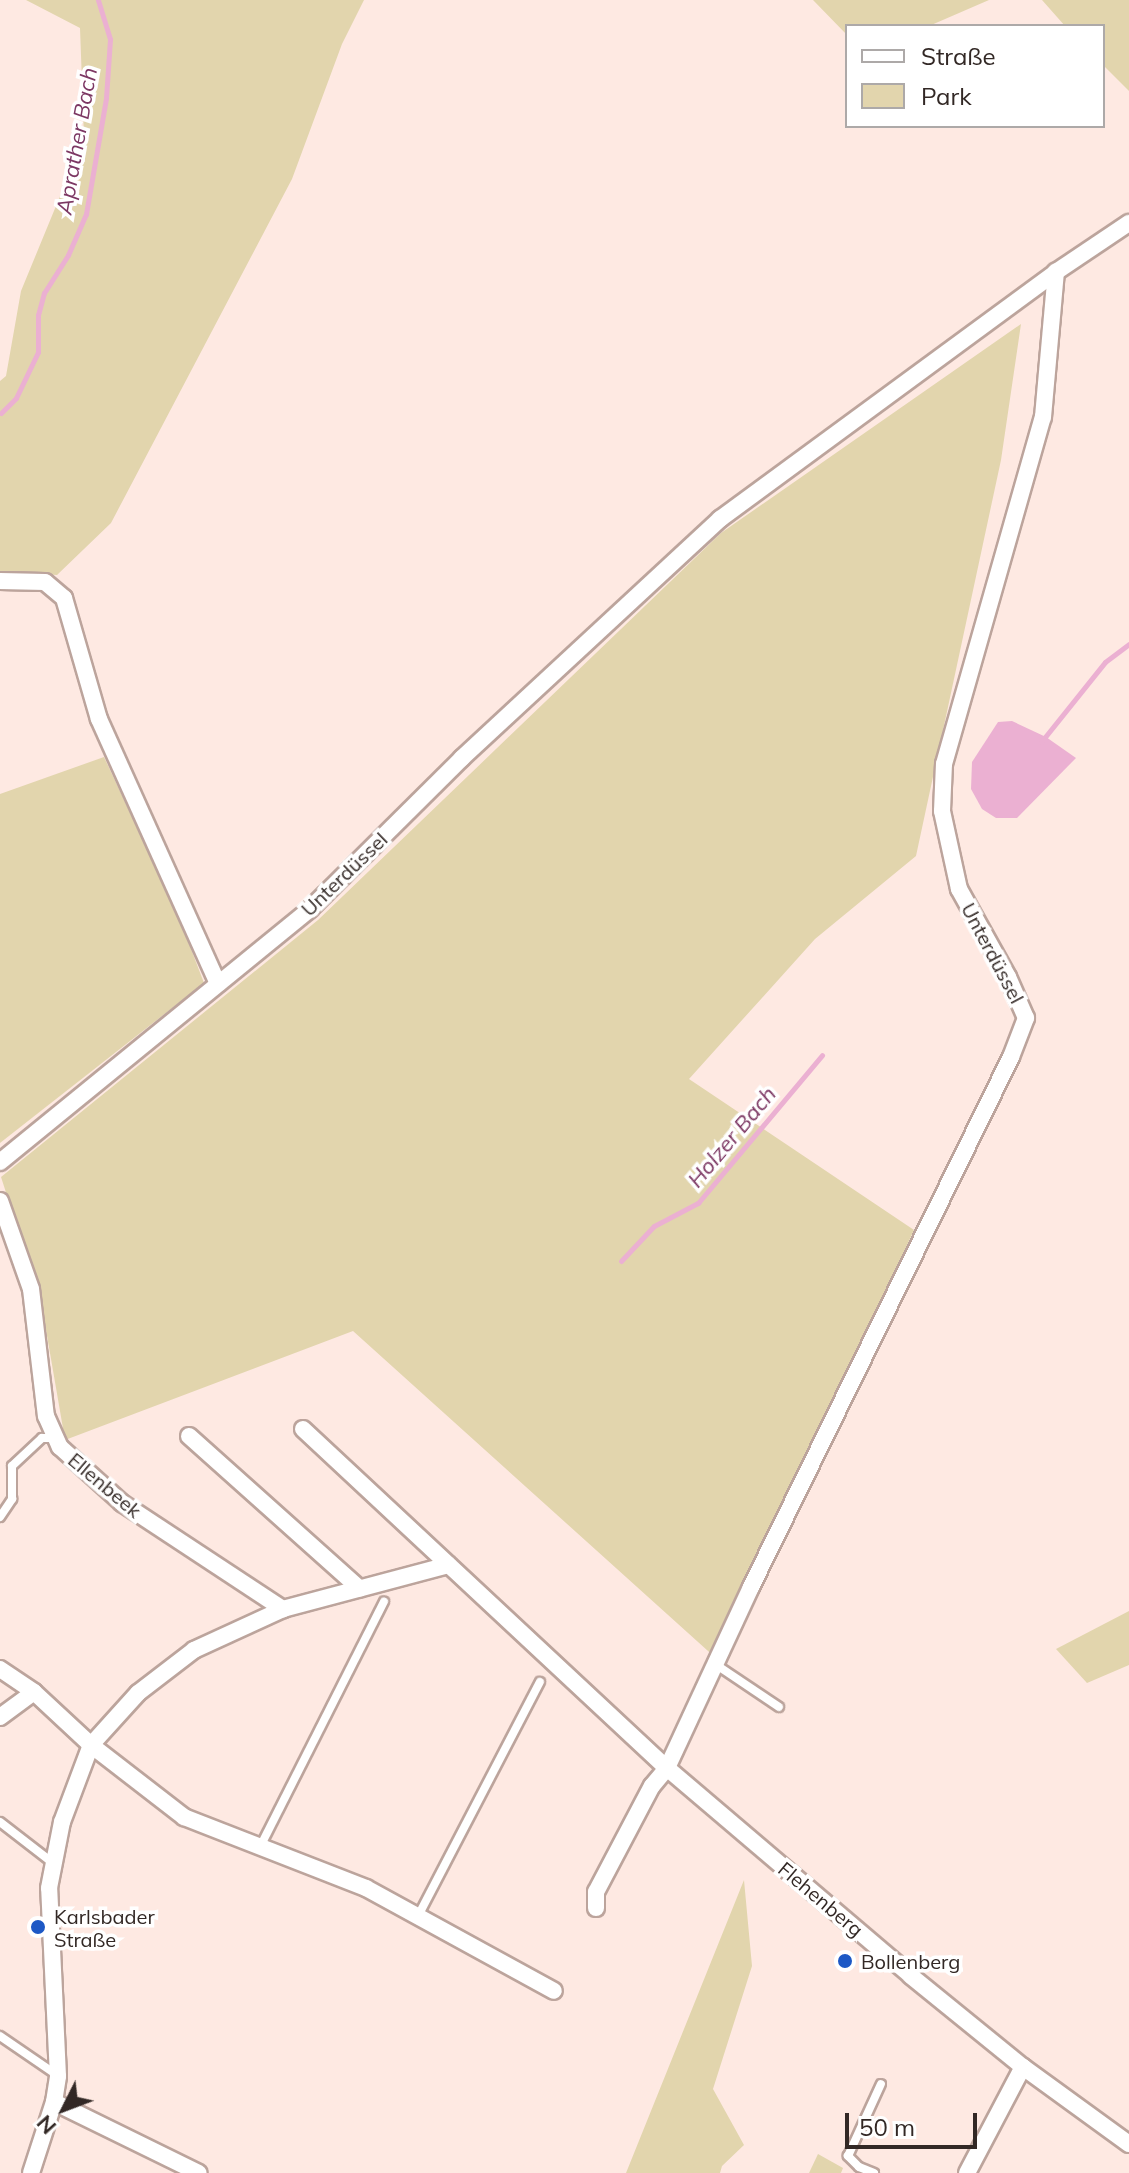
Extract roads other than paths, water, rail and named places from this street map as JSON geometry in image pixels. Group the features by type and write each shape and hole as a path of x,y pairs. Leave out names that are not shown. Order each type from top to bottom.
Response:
{"street":[{"name":"Unterdüssel","path":"0,1162 310,909 462,758 720,519 1056,272 1129,223"},
{"name":"Unterdüssel","path":"715,1664 1011,1057 1026,1018 959,889 942,811 944,764 1043,417 1056,272"},
{"path":"0,581 45,582 64,598 99,719 218,984"},
{"name":"Ellenbeek","path":"0,1201 31,1289 46,1416 60,1447 122,1503 283,1609"},
{"name":"Flehenberg","path":"303,1429 667,1768 1023,2067 1129,2144"},
{"path":"189,1436 360,1589"},
{"path":"31,2173 54,2102 58,2076 48,1927 54,1863 62,1822 91,1745 138,1693 194,1650 283,1609 448,1565"},
{"path":"596,1908 596,1892 652,1786 667,1768 715,1664"},
{"path":"0,1669 34,1692 91,1745 184,1817 366,1888 554,1991"},
{"path":"0,1717 34,1692"},
{"path":"967,2173 1023,2067"},
{"path":"54,2102 199,2173"}],"lane":[{"path":"0,1517 12,1499 12,1466 42,1438 56,1438"},
{"path":"260,1847 384,1602"},
{"path":"715,1664 779,1707"},
{"path":"418,1916 540,1682"},
{"path":"0,1822 54,1863"},
{"path":"0,2036 58,2076"},
{"path":"874,2173 848,2156 881,2084"}],"waterway":[{"name":"Aprather Bach","path":"1,413 16,398 38,352 38,315 44,293 68,255 86,214 106,98 110,39 98,0"},
{"name":"Holzer Bach","path":"1041,742 1105,662 1129,644"},
{"name":"Holzer Bach","path":"621,1261 654,1226 698,1203 822,1055"}],"place":[{"name":"Karlsbader Straße","path":"38,1927"},
{"name":"Bollenberg","path":"845,1961"}]}
